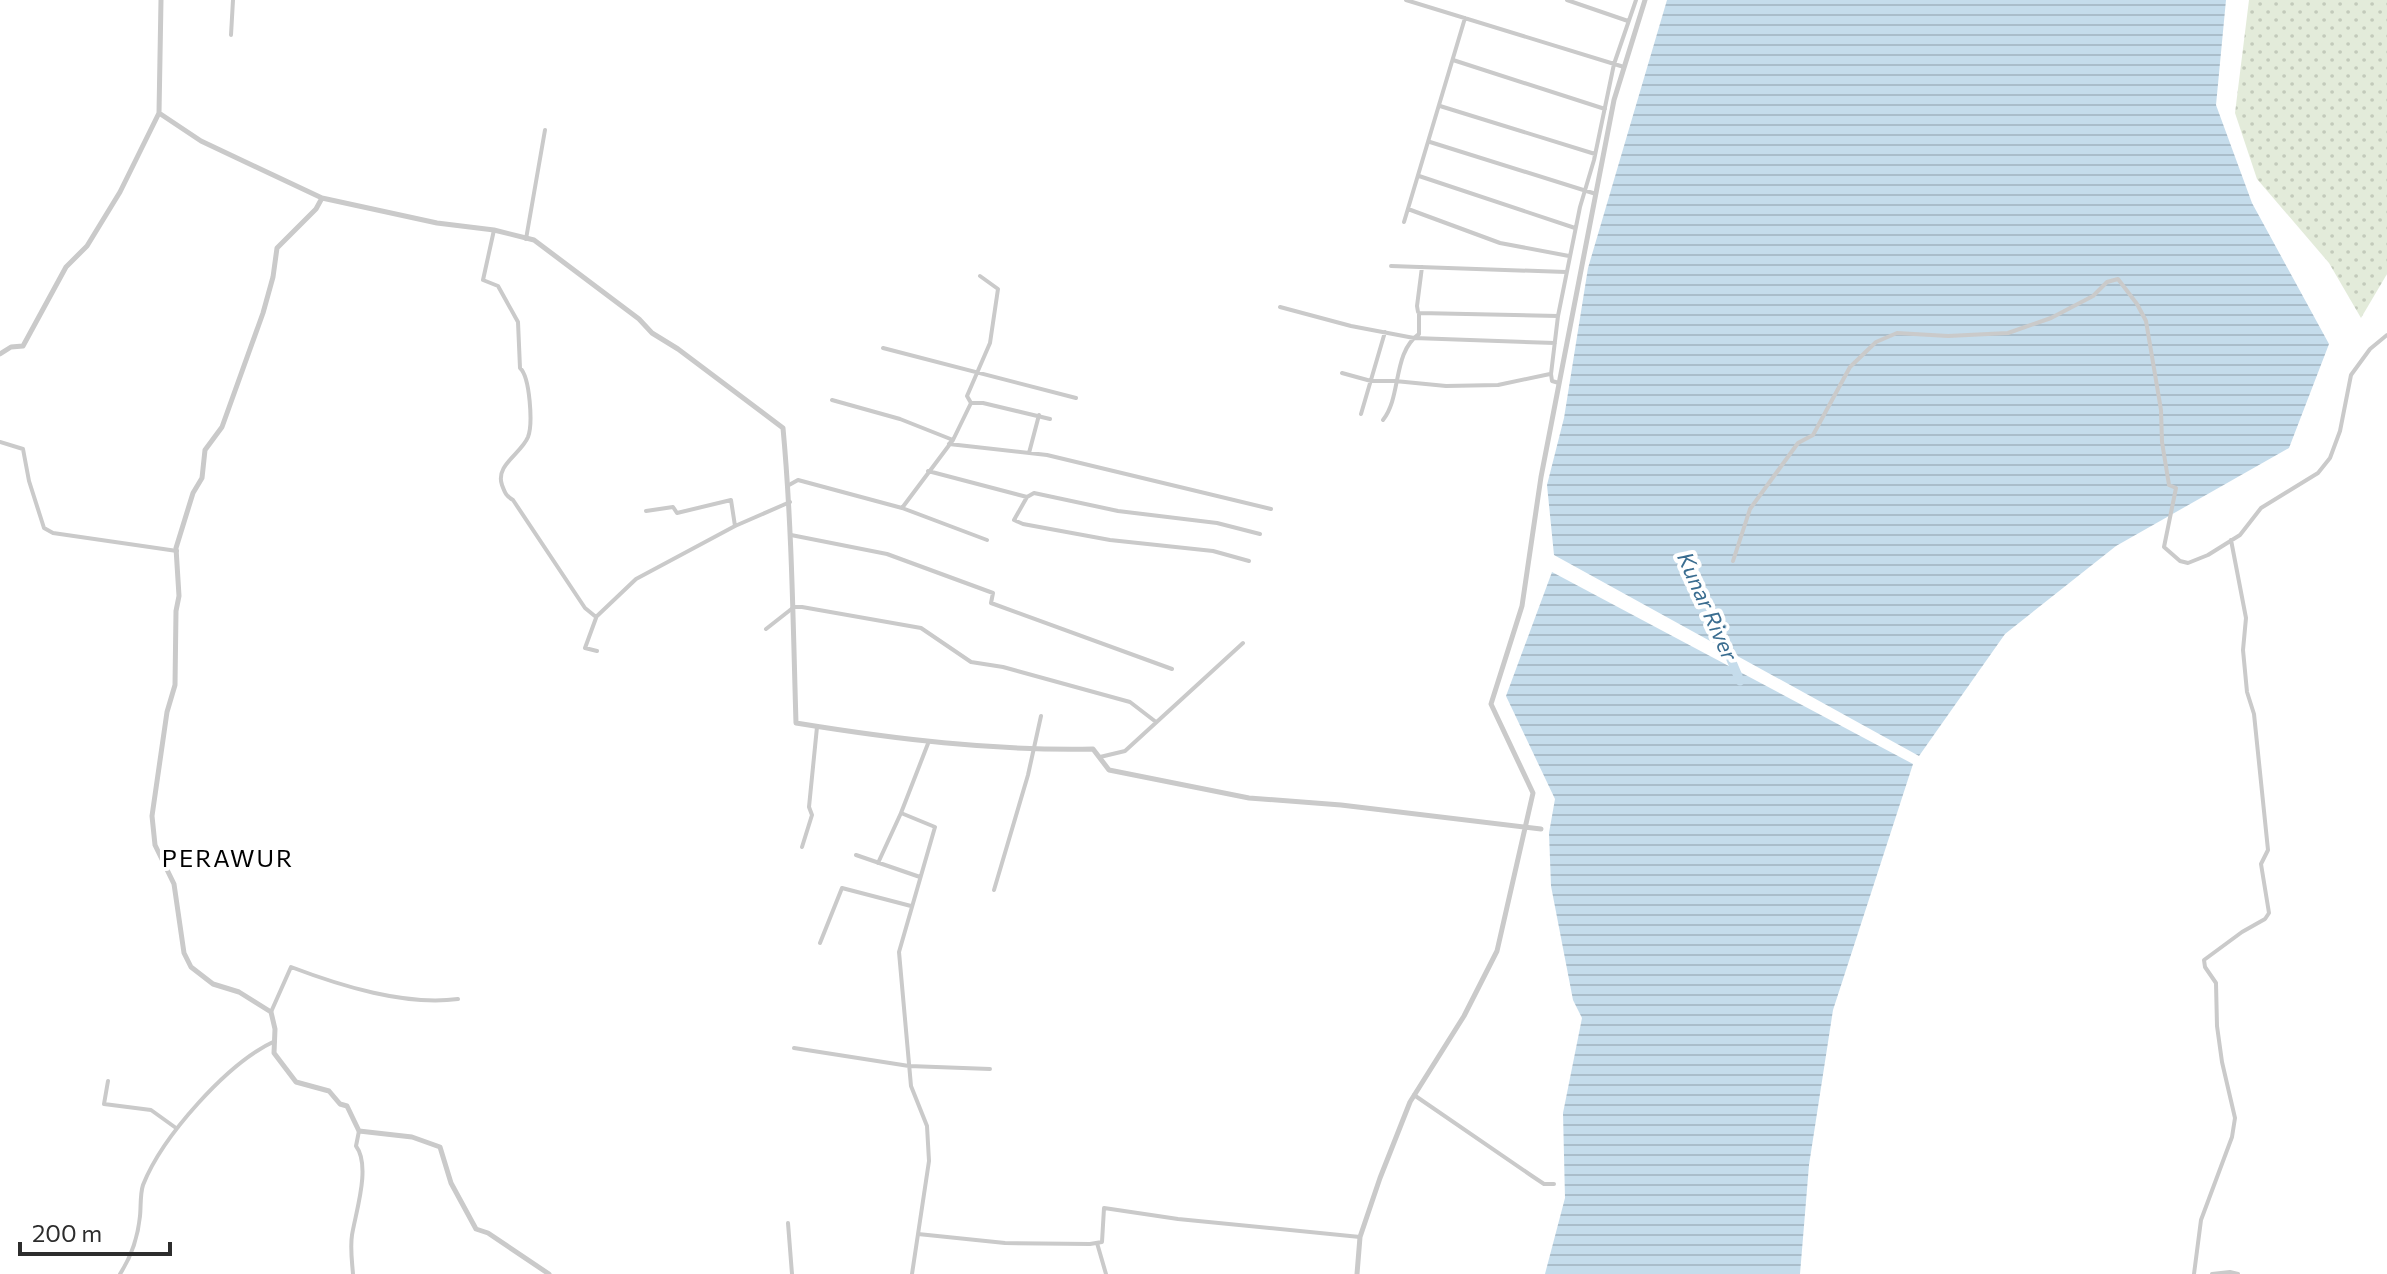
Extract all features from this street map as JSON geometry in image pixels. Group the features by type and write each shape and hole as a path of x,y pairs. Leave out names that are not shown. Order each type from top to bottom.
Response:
{"street":[{"path":"0,354 11,347 23,346 66,267 87,246 120,192 159,113 161,0"},
{"path":"231,35 233,0"},
{"path":"1406,0 1624,67"},
{"path":"1567,0 1628,21"},
{"path":"1559,383 1552,381 1551,374 1569,256 1614,64 1636,0"},
{"path":"1357,1274 1360,1237 1414,1095 1464,1016 1497,951 1533,793 1491,704 1522,606 1541,477 1614,100 1645,0"},
{"path":"1404,222 1465,18"},
{"path":"1453,60 1605,109"},
{"path":"1440,106 1595,154"},
{"path":"159,113 201,141 322,198 534,240 639,319 652,333 783,428 790,502 796,723 929,741 1034,750 1093,749 1109,770 1249,798 1341,805 1541,829"},
{"path":"526,239 545,130"},
{"path":"1429,142 1596,194"},
{"path":"1419,176 1575,228"},
{"path":"271,1012 239,992 213,984 191,967 184,953 174,884 155,845 152,816 167,712 175,685 179,596 177,551 193,493 202,478 205,450 222,427 263,313 277,248 316,209 322,198"},
{"path":"1408,209 1500,243 1569,256"},
{"path":"494,230 483,280 498,286 518,322 520,368 525,373 529,399 528,436 502,470 500,480 506,496 513,500 585,608 596,617"},
{"path":"1391,266 1566,272"},
{"path":"1383,420 1390,411 1395,381 1414,338 1419,334 1417,306 1422,267"},
{"path":"971,403 967,396 990,343 998,289 980,276"},
{"path":"1733,561 1750,509 1798,443 1813,435 1850,367 1876,342 1897,333 1948,336 2008,333 2051,318 2093,296 2107,282 2118,279 2146,321 2161,410 2169,485 2176,488 2164,547 2180,561 2188,563 2208,555 2240,535 2261,508 2318,473 2330,458 2340,431 2351,375 2370,349 2387,335"},
{"path":"1280,307 1414,338 1555,343"},
{"path":"1419,313 1558,316"},
{"path":"1361,414 1385,332"},
{"path":"883,348 1076,398"},
{"path":"1342,373 1371,381 1446,386 1498,385 1551,374"},
{"path":"832,400 900,419 951,442 1029,453 1271,509"},
{"path":"902,508 951,442 971,403"},
{"path":"971,403 1050,419"},
{"path":"1029,453 1039,415"},
{"path":"0,442 23,449 29,481 44,528 53,533 177,551"},
{"path":"928,471 1027,497"},
{"path":"789,485 798,480 902,508 987,540"},
{"path":"1249,561 1213,551 1110,540 1014,520 1027,497 1034,493 1118,511 1217,523 1260,534"},
{"path":"646,511 673,507 677,513 731,500 735,526"},
{"path":"597,651 585,648 596,617 636,579 735,526 790,502"},
{"path":"789,535 887,554 993,593 991,603 1172,669"},
{"path":"2194,1274 2201,1220 2232,1137 2235,1118 2222,1062 2216,983 2204,960 2265,919 2269,913 2261,864 2268,850 2254,714 2247,692 2243,650 2246,618 2231,539"},
{"path":"766,629 794,607 921,628 971,662 1003,667 1130,702 1156,722"},
{"path":"1099,757 1125,751 1243,643"},
{"path":"994,890 1041,716"},
{"path":"802,847 812,815 809,807 817,727"},
{"path":"878,863 929,741"},
{"path":"901,813 935,827 899,952 911,1086 927,1126 929,1161 912,1274"},
{"path":"856,855 920,877"},
{"path":"820,943 842,888 911,906"},
{"path":"353,1274 352,1238 362,1190 361,1153 356,1146 359,1131 347,1106 340,1104 329,1091 296,1082 274,1053 271,1012 291,967 349,989 426,1001 458,999"},
{"path":"120,1274 138,1234 142,1187 176,1128 215,1084 263,1046 275,1041"},
{"path":"794,1048 909,1066 990,1069"},
{"path":"108,1081 104,1104 151,1110 176,1128"},
{"path":"1414,1095 1544,1184 1554,1184"},
{"path":"359,1131 412,1137 440,1147 451,1183 476,1229 488,1233 549,1274"},
{"path":"918,1234 1005,1243 1097,1243 1102,1242 1104,1208 1178,1219 1360,1237"},
{"path":"788,1223 792,1274"},
{"path":"1097,1243 1106,1274"},
{"path":"2212,1274 2238,1274"}],"green space":[{"path":"2249,0 2387,0 2387,274 2361,318 2329,263 2257,179 2235,113"}],"water":[{"path":"1667,0 2226,0 2216,105 2252,203 2329,344 2289,448 2116,546 2005,634 1919,756 1554,555 1547,485 1564,418 1588,268"},
{"path":"1552,572 1913,764 1833,1010 1809,1165 1800,1274 1545,1274 1565,1198 1563,1113 1582,1018 1573,1000 1551,886 1549,833 1555,799 1506,696"}],"waterway":[{"name":"Kunar River","path":"1724,643 1740,681"}],"district":[{"name":"PERAWUR","path":"228,857"}]}
